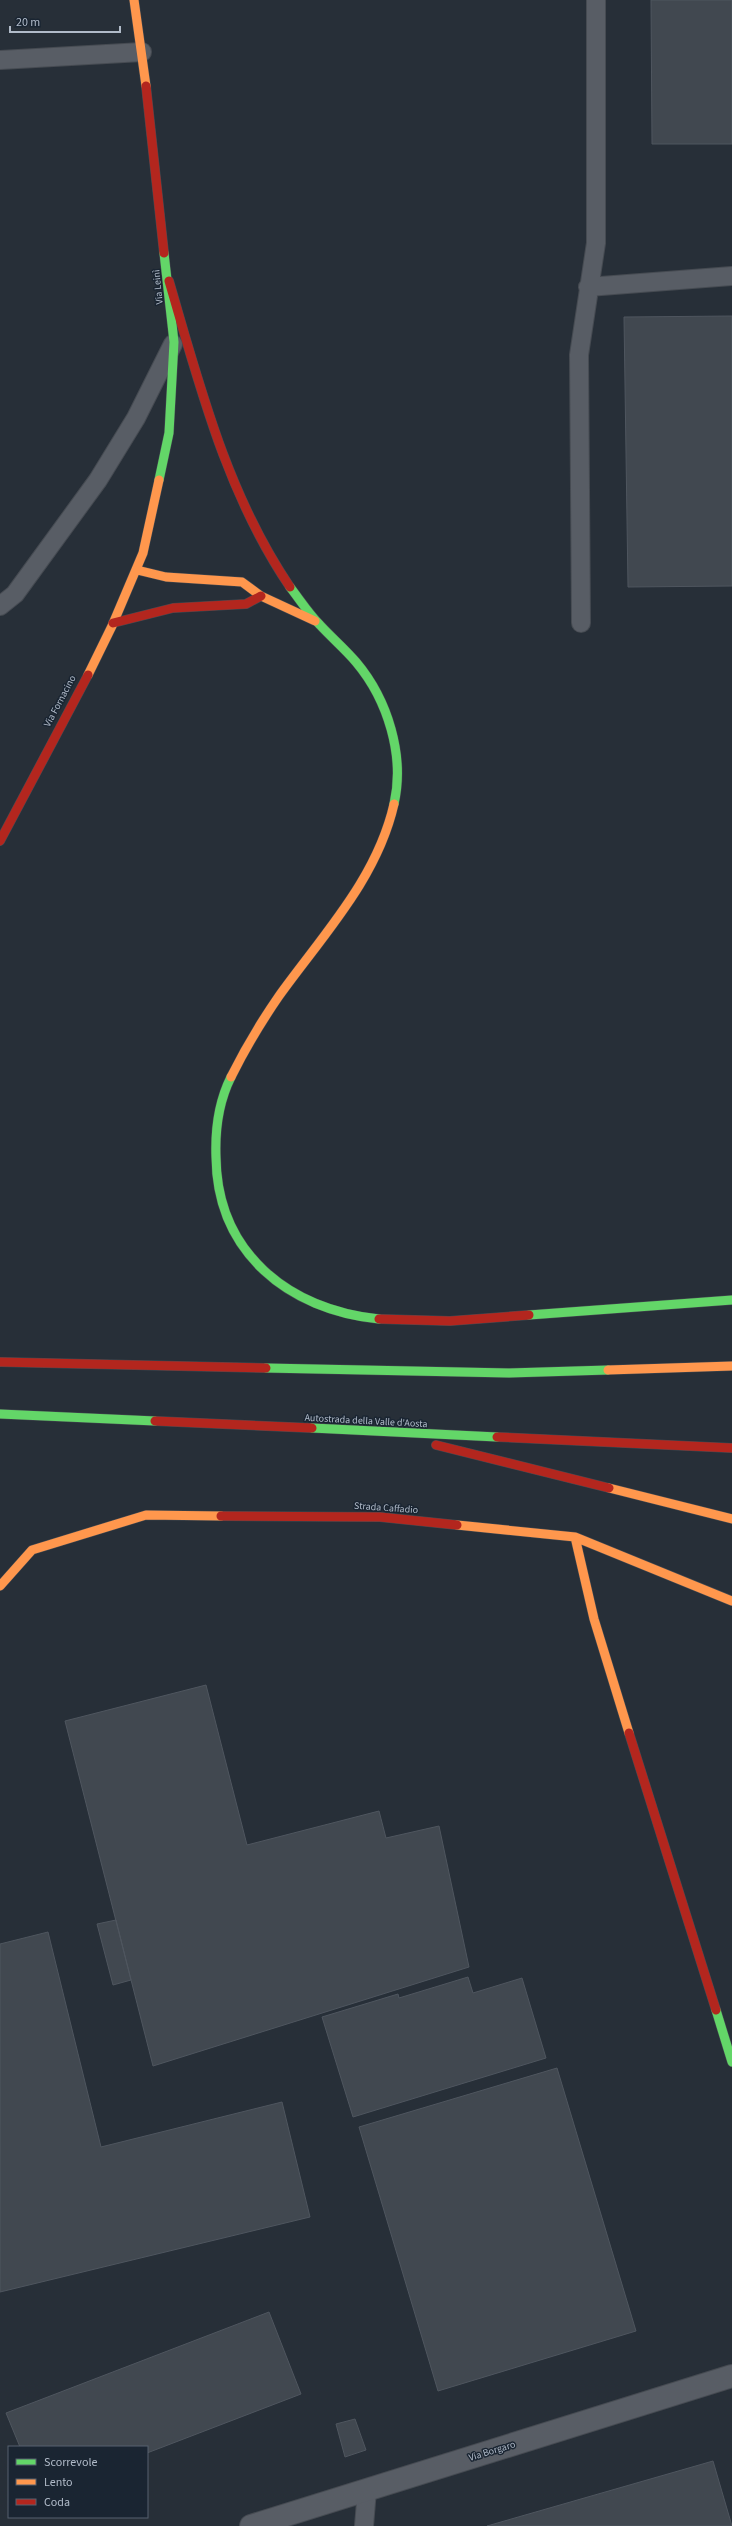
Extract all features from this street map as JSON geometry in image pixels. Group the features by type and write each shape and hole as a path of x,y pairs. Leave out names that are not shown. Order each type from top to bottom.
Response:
{"main road":[{"name":"Via Leinì","path":"134,0 142,52 174,342 169,433 143,553 137,570"},
{"path":"168,281 236,491 266,549 316,621 349,653 376,689 392,729 398,767 394,808 384,842 365,878 250,1040 231,1077 216,1119 212,1160 218,1195 235,1236 256,1264 292,1294 320,1308 356,1318 404,1321 450,1320 732,1300"},
{"path":"137,570 166,577 242,582 261,596 316,621"},
{"name":"Via Fornacino","path":"0,841 113,623 137,570"},
{"path":"113,623 173,608 246,604 261,596"},
{"path":"0,1362 510,1373 732,1366"},
{"name":"Autostrada della Valle d'Aosta","path":"0,1414 390,1434 732,1448"},
{"path":"390,1434 732,1520"},
{"name":"Strada Caffadio","path":"0,1586 32,1550 146,1515 380,1517 575,1537 732,1601"},
{"path":"575,1537 594,1619 732,2062"}],"street":[{"name":"Via Borgaro","path":"251,2526 732,2376"}],"lane":[{"path":"581,623 579,355 588,287 596,243 596,0"},
{"path":"0,60 142,52"},
{"path":"588,287 732,276"},
{"path":"0,606 15,594 98,480 136,418 174,342"},
{"path":"364,2526 367,2490"}],"building":[{"path":"651,0 732,0 732,144 652,144"},
{"path":"732,316 732,586 628,587 624,317"},
{"path":"206,1685 247,1845 379,1811 386,1838 439,1826 469,1967 153,2066 65,1721"},
{"path":"116,1920 131,1980 113,1985 97,1924"},
{"path":"48,1932 101,2147 282,2102 310,2217 0,2292 0,1944"},
{"path":"468,1977 473,1993 522,1978 546,2058 353,2117 322,2017 398,1994 399,1998"},
{"path":"557,2068 636,2331 438,2391 359,2127"},
{"path":"269,2312 301,2394 148,2453 148,2446 20,2446 6,2413"},
{"path":"355,2419 366,2450 345,2457 336,2424"},
{"path":"713,2461 732,2526 487,2526"}],"traffic: fast":[{"path":"159,480 169,433 174,342 164,253"},
{"path":"290,587 308,612 356,662 377,693 391,729 395,748 397,786 394,804"},
{"path":"231,1077 223,1096 219,1116 216,1136 216,1157 220,1191 229,1221 244,1248 264,1270 288,1289 315,1303 346,1313 379,1319"},
{"path":"529,1315 732,1300"},
{"path":"266,1368 509,1373 608,1370"},
{"path":"0,1414 155,1421"},
{"path":"312,1428 497,1437"},
{"path":"716,2010 732,2062"}],"traffic: slow":[{"path":"134,0 146,86"},
{"path":"88,675 112,626 143,553 159,480"},
{"path":"137,570 166,577 242,582 261,596 315,621"},
{"path":"231,1077 272,1006 330,929 361,882 375,857 386,831 394,804"},
{"path":"608,1370 732,1366"},
{"path":"609,1488 732,1519"},
{"path":"0,1586 32,1550 146,1515 221,1516"},
{"path":"457,1525 575,1537 732,1601"},
{"path":"575,1537 594,1619 629,1733"}],"traffic: jam":[{"path":"146,86 164,253"},
{"path":"169,281 204,400 232,477 249,515 268,551 290,587"},
{"path":"113,623 173,608 246,604 261,596"},
{"path":"0,841 88,675"},
{"path":"379,1319 450,1321 529,1315"},
{"path":"0,1362 266,1368"},
{"path":"155,1421 312,1428"},
{"path":"497,1437 732,1448"},
{"path":"436,1445 609,1488"},
{"path":"221,1516 380,1517 457,1525"},
{"path":"629,1733 716,2010"}]}
